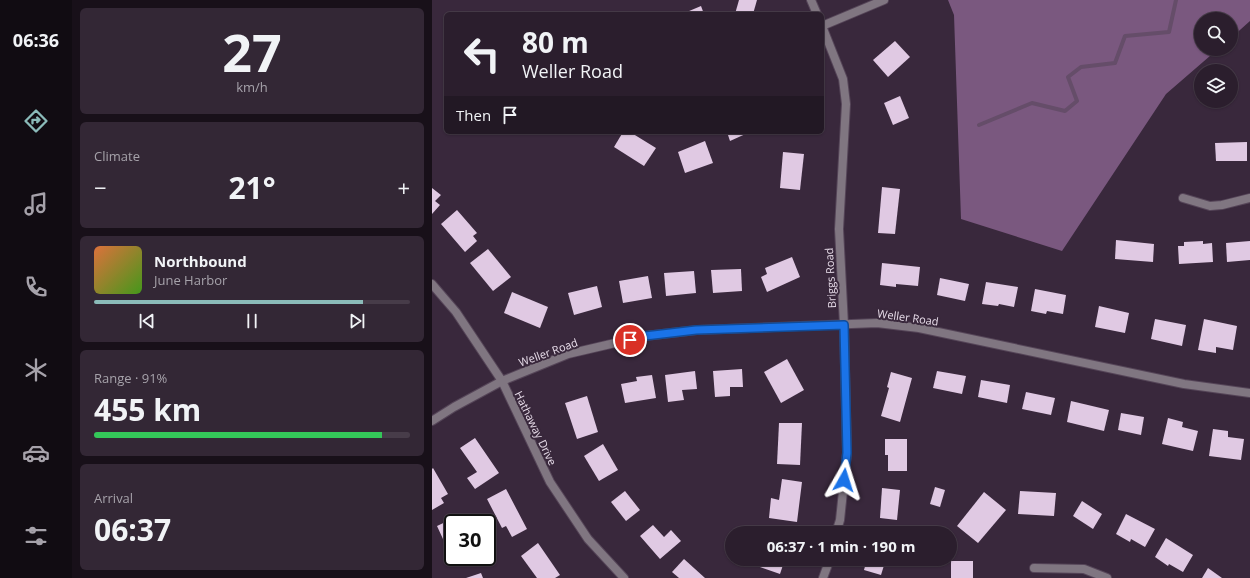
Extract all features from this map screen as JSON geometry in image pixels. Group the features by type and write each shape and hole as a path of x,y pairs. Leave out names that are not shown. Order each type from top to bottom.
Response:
{"street":[{"path":"811,0 816,12"},
{"path":"824,25 884,0"},
{"name":"Briggs Road","path":"824,31 842,79 846,104 839,229 844,325 847,453 838,526"},
{"path":"1183,198 1210,206 1222,205 1250,198"},
{"name":"Hathaway Drive","path":"432,284 456,312 502,381 550,482 588,539 624,578"},
{"name":"Weller Road","path":"432,421 454,406 502,381 568,354 645,336 696,330 877,323 919,328 1184,384 1250,393"},
{"path":"823,578 827,566"},
{"path":"1034,568 1084,569 1107,578"}],"shaded area":[{"path":"948,0 1250,0 1250,21 1238,32 1238,12 1194,12 1194,56 1210,56 1201,64 1194,64 1194,70 1166,94 1062,251 961,219 954,15"}],"building":[{"path":"739,0 757,0 754,12 736,12"},
{"path":"701,6 703,12 687,12"},
{"path":"895,41 910,57 888,77 873,60"},
{"path":"900,96 909,118 893,125 884,103"},
{"path":"622,134 633,134 656,148 644,166 614,147"},
{"path":"728,134 746,134 730,141"},
{"path":"705,141 713,163 685,173 678,152"},
{"path":"1247,142 1247,161 1216,161 1215,143"},
{"path":"783,152 804,154 800,190 780,188"},
{"path":"882,187 900,189 895,234 878,233"},
{"path":"432,188 441,195 435,201 440,205 432,214"},
{"path":"457,210 477,233 473,236 477,241 465,252 441,224"},
{"path":"1116,240 1154,244 1153,262 1115,259"},
{"path":"1203,241 1203,244 1212,243 1213,262 1179,264 1178,246 1184,246 1184,242"},
{"path":"1250,241 1250,260 1227,262 1226,243"},
{"path":"488,249 511,277 493,291 470,263"},
{"path":"792,257 800,277 767,292 761,277 767,274 765,268"},
{"path":"882,263 920,267 918,286 896,284 896,287 880,285"},
{"path":"741,269 742,291 713,293 711,270"},
{"path":"694,271 696,293 666,296 664,273"},
{"path":"648,276 652,298 623,303 619,281"},
{"path":"940,278 969,284 965,301 937,295"},
{"path":"986,282 1018,287 1014,307 999,304 998,306 982,304"},
{"path":"597,286 602,307 574,315 568,293"},
{"path":"1035,289 1066,295 1063,314 1047,311 1046,314 1031,311"},
{"path":"512,292 548,307 540,328 504,313"},
{"path":"1099,306 1129,313 1125,333 1095,327"},
{"path":"1155,319 1186,325 1182,346 1151,339"},
{"path":"1204,319 1237,326 1233,350 1216,347 1216,353 1198,350"},
{"path":"787,359 804,390 781,403 764,372"},
{"path":"742,369 743,387 730,387 730,396 715,397 713,371"},
{"path":"695,371 697,389 682,390 684,400 668,402 665,375"},
{"path":"937,371 966,376 962,394 933,388"},
{"path":"891,372 912,378 900,422 881,416 889,388 887,387"},
{"path":"652,375 656,398 625,403 621,384 637,381 636,377"},
{"path":"981,380 1010,385 1007,403 978,397"},
{"path":"1026,392 1055,398 1051,415 1022,409"},
{"path":"587,396 598,432 577,439 565,403"},
{"path":"1071,401 1109,410 1104,431 1067,422"},
{"path":"1121,413 1144,417 1141,435 1118,430"},
{"path":"1168,418 1183,422 1182,427 1198,431 1193,451 1162,444"},
{"path":"779,423 802,423 800,465 777,464"},
{"path":"1213,429 1228,431 1228,437 1244,439 1241,460 1209,456"},
{"path":"475,438 499,473 475,489 467,478 477,472 460,448"},
{"path":"885,439 907,439 907,471 888,471 888,455 885,455"},
{"path":"603,444 618,470 599,481 584,456"},
{"path":"433,468 448,494 441,498 444,503 432,510 432,469"},
{"path":"782,479 802,482 797,522 769,518 771,498 779,500"},
{"path":"935,487 945,490 940,507 930,504"},
{"path":"882,488 900,490 897,520 880,518"},
{"path":"506,489 527,529 512,537 506,526 502,528 487,499"},
{"path":"625,491 640,510 626,521 611,502"},
{"path":"1020,491 1056,493 1054,516 1018,514"},
{"path":"984,492 1006,510 978,543 957,526"},
{"path":"1082,501 1102,514 1093,529 1073,516"},
{"path":"1126,514 1155,529 1145,547 1131,539 1130,542 1116,534"},
{"path":"444,523 444,541 437,526"},
{"path":"653,525 664,537 671,530 681,541 660,559 640,536"},
{"path":"1166,538 1193,555 1183,572 1169,564 1168,566 1155,557"},
{"path":"538,543 560,575 555,578 537,578 521,556"},
{"path":"684,559 705,578 679,578 672,572"},
{"path":"957,561 973,561 973,578 951,578 951,566 957,566"},
{"path":"760,566 783,566 780,574"},
{"path":"865,566 884,566 881,575 864,570"},
{"path":"1208,568 1222,578 1202,578"},
{"path":"481,573 483,578 466,578"}],"waterway":[{"path":"979,125 1032,103 1065,111 1077,101 1068,77 1081,67 1115,63 1125,36 1169,32 1176,0"}],"route":[{"path":"630,340 645,336 696,330 844,325 847,453 844,480"}]}
